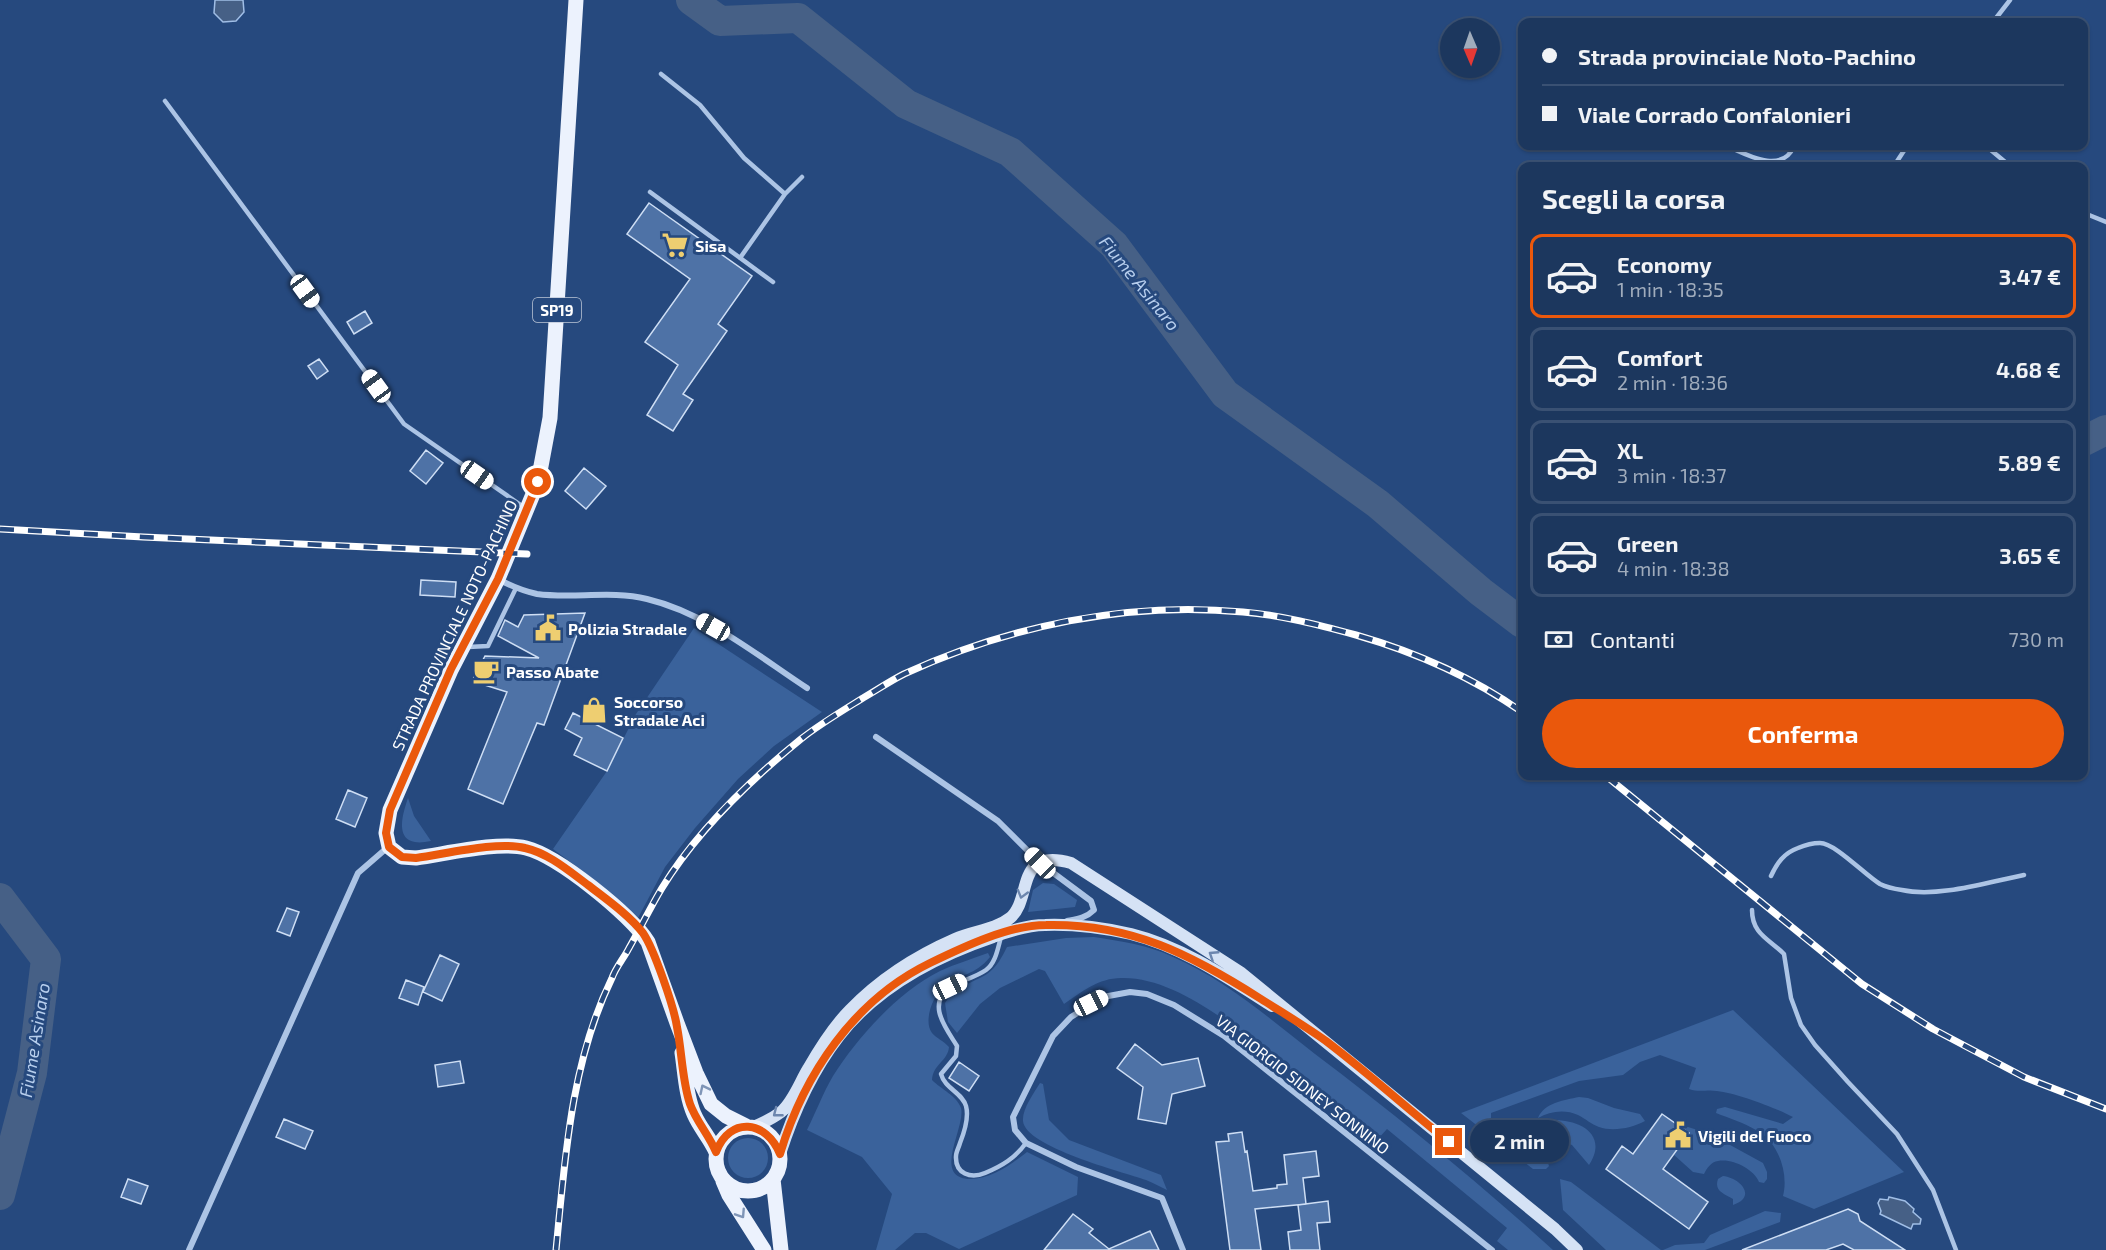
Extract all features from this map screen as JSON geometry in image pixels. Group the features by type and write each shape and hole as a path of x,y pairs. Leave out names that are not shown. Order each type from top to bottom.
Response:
{"main road":[{"name":"STRADA PROVINCIALE NOTO-PACHINO","path":"389,847 386,833 390,810 462,647 498,579 538,482 550,418 576,0"},
{"path":"389,847 402,857 416,858 509,846 525,848 543,854 596,891 642,932 655,958 696,1073 711,1104 726,1116 766,1131 775,1141 780,1154"},
{"path":"764,1250 729,1195 720,1176 716,1164 716,1152 720,1142 736,1129 750,1126 782,1111 832,1031 850,1010 910,961 957,938 999,925 1012,917 1018,909 1024,885 1031,871 1040,863 1049,860 1071,864 1240,972 1555,1229 1577,1250"},
{"path":"720,1176 740,1191 764,1188 774,1179 780,1167 780,1154 788,1130 801,1099 838,1037 878,997 915,970 960,948 1025,927 1045,925 1078,927 1131,934 1166,946 1232,980 1326,1041"},
{"path":"677,1023 689,1102 716,1152"},
{"path":"774,1179 782,1250"}],"street":[{"path":"498,579 516,588 538,594 617,595 645,598 669,605 729,637 807,688"},
{"path":"876,736 998,821 1040,863 1091,900 1094,905 1094,910 1082,918 1045,925"},
{"path":"189,1250 358,873 389,847"},
{"name":"VIA GIORGIO SIDNEY SONNINO","path":"1026,1143 1015,1130 1012,1117 1053,1036 1071,1017 1103,997 1130,992 1147,994 1174,1005 1224,1036 1492,1250"},
{"path":"1026,1143 1076,1167 1162,1198 1183,1250"}],"lane":[{"path":"1996,18 2010,0"},
{"path":"661,74 700,105 744,158 784,194"},
{"path":"165,101 404,424 527,509"},
{"path":"1736,150 1756,159 1769,161 1780,160 1792,150"},
{"path":"1991,150 2005,162"},
{"path":"740,258 784,194 802,177"},
{"path":"651,192 773,282"},
{"path":"2088,215 2106,222"},
{"path":"462,647 488,646 516,588"},
{"path":"1770,876 1777,862 1791,850 1822,843 1835,849 1881,884 1904,891 1927,892 1962,888 2024,875"},
{"path":"1752,910 1752,920 1756,931 1784,954 1791,998 1801,1025 1848,1082 1897,1134 1933,1190 1956,1250"},
{"path":"1001,934 995,957 987,969 950,987 941,999 939,1012 942,1024 957,1046 956,1056 941,1074 943,1081 962,1097 967,1107 966,1120 956,1155 957,1166 962,1173 971,1176 980,1175 1000,1167 1018,1154 1026,1143"}],"shaded area":[{"path":"215,0 243,0 244,12 236,21 223,22 214,13"},
{"path":"694,628 822,712 774,746 738,779 695,828 665,867 638,918 553,849 607,771 636,714"},
{"path":"408,798 414,816 431,841 411,841 405,837 402,824"},
{"path":"1043,883 1054,884 1077,900 1075,907 1028,912 1033,890"},
{"path":"1094,937 1154,949 1192,966 1229,989 1406,1125 1553,1250 1508,1250 1497,1241 1507,1228 1387,1129 1376,1141 1235,1028 1190,998 1167,987 1144,980 1121,978 1105,980 1091,986 1064,1004 1045,971 1039,969 1000,988 980,1004 957,1033 948,1022 945,1003 959,989 991,971 1007,947 1066,938"},
{"path":"988,953 990,957 979,968 950,982 940,991 930,1008 929,1028 949,1047 946,1056 935,1070 932,1080 952,1096 961,1108 951,1161 953,1170 959,1176 970,1179 986,1177 1027,1152 1078,1177 1077,1195 959,1249 926,1233 915,1233 895,1250 876,1250 892,1194 862,1157 807,1130 826,1089 843,1061 894,1003 909,990 946,968"},
{"path":"1733,1010 1904,1172 1814,1209 1783,1196 1783,1168 1770,1142 1751,1127 1716,1113 1717,1109 1725,1107 1783,1124 1793,1117 1766,1105 1725,1092 1689,1089 1696,1068 1660,1055 1640,1062 1623,1075 1579,1081 1491,1113 1491,1130 1526,1157 1539,1154 1547,1160 1549,1166 1546,1169 1533,1169 1461,1113"},
{"path":"1040,1083 1043,1084 1049,1120 1069,1140 1161,1175 1167,1190 1146,1180 1057,1149 1028,1131 1023,1121 1024,1111"},
{"path":"1579,1097 1640,1114 1645,1121 1634,1126 1610,1129 1599,1127 1578,1115 1563,1111 1538,1118 1550,1106"},
{"path":"1551,1120 1572,1122 1588,1130 1595,1145 1589,1165 1572,1145 1549,1137 1543,1129 1544,1123"},
{"path":"1688,1127 1710,1134 1763,1163 1767,1179 1764,1183 1759,1182 1748,1169 1730,1161 1711,1164 1704,1174 1693,1172 1673,1154 1683,1129"},
{"path":"748,1138 762,1144 768,1158 762,1172 748,1178 734,1172 728,1158 734,1144"},
{"path":"1723,1176 1736,1180 1744,1188 1744,1197 1740,1202 1733,1205 1733,1199 1718,1189 1718,1179"},
{"path":"1560,1179 1571,1182 1661,1250 1606,1250 1563,1210"},
{"path":"1889,1197 1905,1201 1921,1219 1920,1224 1913,1224 1911,1229 1880,1214 1878,1203 1880,1199 1888,1200"},
{"path":"1765,1211 1781,1213 1780,1222 1705,1250 1663,1250 1675,1245 1704,1243 1710,1235"}],"building":[{"path":"649,203 752,276 718,324 727,331 683,394 693,400 673,431 647,415 678,365 645,342 690,279 627,234"},
{"path":"365,311 372,323 354,334 347,322"},
{"path":"319,359 328,371 317,379 308,366"},
{"path":"426,450 443,463 426,484 410,471"},
{"path":"584,468 606,486 586,509 565,491"},
{"path":"421,580 456,582 455,597 420,595"},
{"path":"585,613 544,725 537,723 503,804 468,789 507,692 472,681 485,656 539,658 498,636 505,620 518,627 524,615"},
{"path":"573,713 623,738 607,771 574,755 582,738 565,729"},
{"path":"348,790 367,798 355,827 336,819"},
{"path":"287,908 299,912 290,936 277,931"},
{"path":"440,955 459,964 442,1001 423,992"},
{"path":"406,980 424,987 418,1005 399,998"},
{"path":"1135,1044 1162,1065 1198,1058 1205,1086 1172,1094 1166,1124 1138,1119 1143,1087 1117,1068"},
{"path":"460,1061 464,1083 438,1087 435,1065"},
{"path":"959,1062 979,1076 969,1091 949,1078"},
{"path":"1662,1114 1689,1133 1663,1169 1708,1202 1689,1229 1606,1169 1622,1146 1633,1154"},
{"path":"284,1119 313,1131 305,1149 276,1137"},
{"path":"1242,1132 1253,1191 1277,1188 1277,1185 1287,1184 1284,1155 1316,1151 1319,1176 1303,1178 1306,1204 1255,1209 1261,1250 1230,1250 1216,1142 1229,1141 1228,1134"},
{"path":"128,1179 148,1186 141,1204 121,1197"},
{"path":"1328,1201 1330,1222 1317,1223 1320,1250 1290,1250 1288,1232 1301,1230 1298,1205"},
{"path":"1848,1209 1858,1214 1860,1221 1905,1250 1854,1250 1843,1244 1826,1250 1742,1250"},
{"path":"1073,1214 1093,1229 1089,1233 1109,1249 1150,1231 1159,1250 1044,1250"}],"waterway":[{"name":"Fiume Asinaro","path":"691,0 720,21 798,18 906,104 1010,152 1114,245 1225,394 1378,504 1481,592 1518,620"},
{"name":"Fiume Asinaro","path":"2088,439 2106,430"},
{"name":"Fiume Asinaro","path":"0,898 46,959 32,1073 0,1195"}],"railway":[{"path":"0,529 527,554"},
{"path":"556,1250 572,1111 587,1043 614,974 662,888 707,827 762,772 816,728 899,677 944,657 985,643 1027,630 1069,621 1156,610 1243,612 1314,624 1400,649 1463,677 1518,709"},
{"path":"1611,780 1862,984 1933,1029 2024,1077 2106,1109"}],"place":[{"name":"Sisa","path":"675,245"},
{"name":"Polizia Stradale","path":"548,628"},
{"name":"Passo Abate","path":"486,671"},
{"name":"Soccorso Stradale Aci","path":"594,710"},
{"name":"Vigili del Fuoco","path":"1678,1135"}],"route":[{"path":"538,482 498,579 451,669 390,810 386,833 389,847 402,857 416,858 509,846 525,848 543,854 567,870 626,917 642,932 655,958 677,1023 689,1102 716,1152 720,1142 727,1134 736,1129 753,1126 766,1131 775,1141 780,1154 801,1099 838,1037 878,997 915,970 960,948 1025,927 1045,925 1131,934 1197,960 1326,1041 1449,1142"}]}
